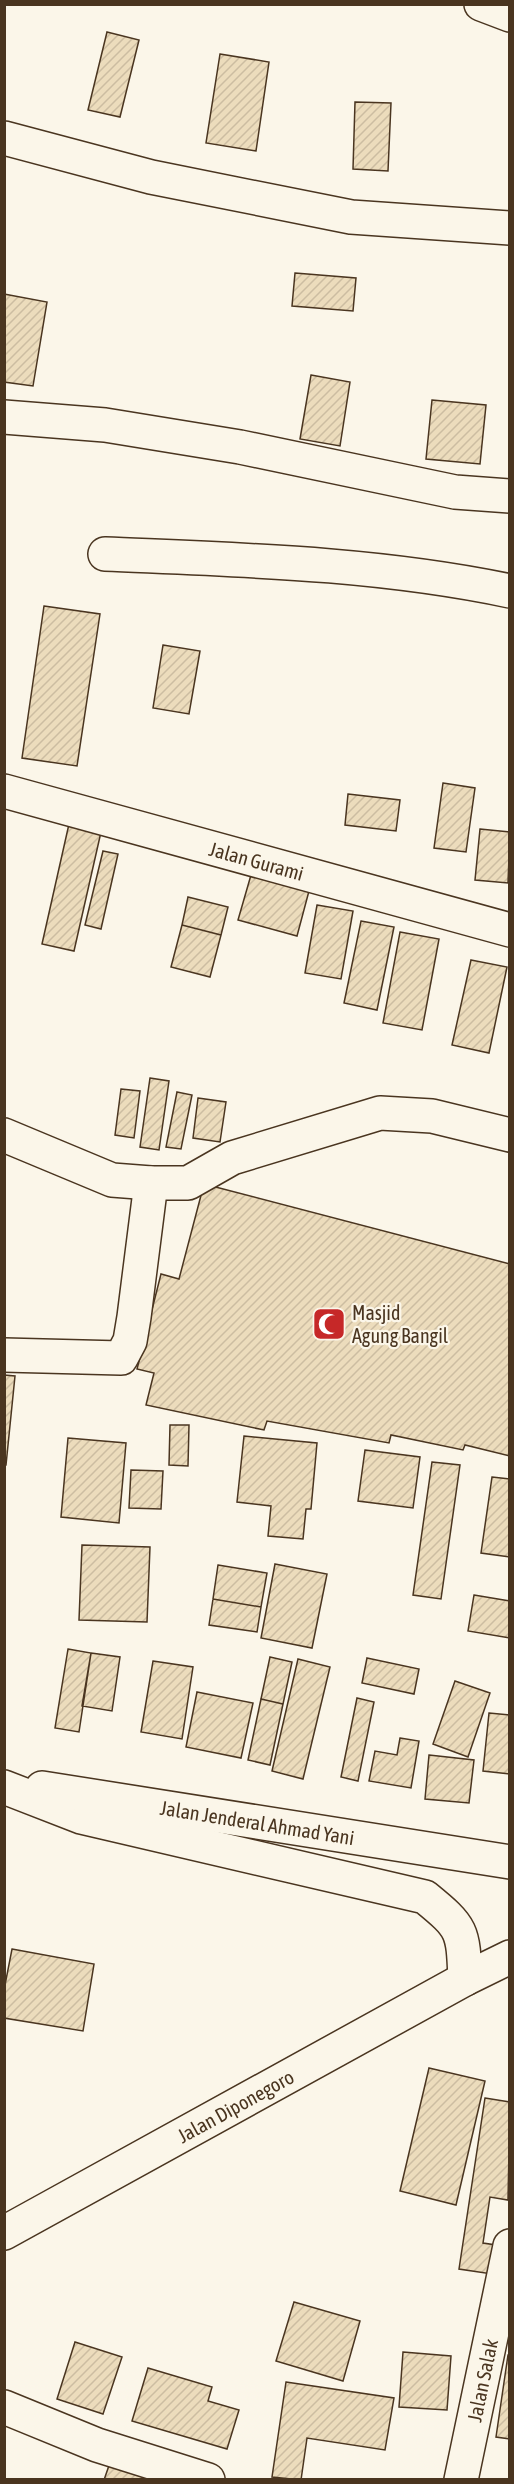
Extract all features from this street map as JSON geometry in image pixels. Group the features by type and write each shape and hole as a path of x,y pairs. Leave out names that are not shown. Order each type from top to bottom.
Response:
{"main road":[{"path":"481,4 510,15"},
{"path":"4,138 151,177 351,217 510,228"},
{"path":"4,417 127,429 240,447 455,492 510,496"},
{"path":"105,555 361,567 458,580 510,591"},
{"name":"Jalan Gurami","path":"4,791 510,930"},
{"path":"4,1135 112,1180 151,1183 189,1183 232,1158 380,1113 432,1116 510,1135"},
{"path":"4,1355 121,1358 130,1341 133,1325 151,1183"},
{"name":"Jalan Jenderal Ahmad Yani","path":"4,1782 510,1862"},
{"path":"4,1787 81,1817 425,1897 452,1919 463,1940 465,1979"},
{"name":"Jalan Diponegoro","path":"4,2233 465,1979 510,1957"},
{"name":"Jalan Salak","path":"461,2480 510,2246"},
{"path":"4,2407 98,2445 208,2480"}],"building":[{"path":"107,32 139,40 120,117 88,110"},
{"path":"220,54 269,62 256,151 206,143"},
{"path":"355,102 391,103 388,171 353,169"},
{"path":"295,273 356,278 353,311 292,306"},
{"path":"4,294 47,302 33,386 4,382"},
{"path":"311,375 350,382 340,446 300,439"},
{"path":"432,400 486,405 480,464 426,459"},
{"path":"44,606 100,614 77,766 22,758"},
{"path":"163,645 200,651 189,714 153,708"},
{"path":"443,783 475,788 466,852 434,848"},
{"path":"348,794 400,800 396,831 345,825"},
{"path":"69,824 101,832 74,951 42,944"},
{"path":"480,829 510,832 508,883 475,880"},
{"path":"103,851 118,854 101,929 85,925"},
{"path":"251,875 309,891 297,936 238,920"},
{"path":"188,897 228,907 221,935 182,925"},
{"path":"317,905 353,911 341,979 305,973"},
{"path":"361,921 394,927 377,1010 344,1003"},
{"path":"182,925 221,935 210,977 171,967"},
{"path":"400,932 439,939 422,1030 383,1023"},
{"path":"471,960 507,967 489,1053 452,1045"},
{"path":"150,1078 169,1081 159,1150 140,1147"},
{"path":"121,1089 140,1091 134,1138 115,1135"},
{"path":"177,1092 192,1095 181,1149 166,1147"},
{"path":"198,1098 226,1102 220,1142 193,1138"},
{"name":"Masjid Agung Bangil","path":"204,1184 510,1264 510,1456 465,1445 463,1450 391,1435 389,1443 267,1421 264,1430 146,1405 154,1373 137,1369 161,1274 179,1279"},
{"path":"4,1375 15,1376 6,1465 4,1465"},
{"path":"170,1425 189,1425 188,1466 169,1465"},
{"path":"244,1436 317,1443 311,1509 306,1509 303,1539 268,1536 271,1506 237,1502"},
{"path":"68,1438 126,1443 119,1523 61,1517"},
{"path":"365,1450 420,1457 413,1508 358,1501"},
{"path":"432,1462 460,1465 441,1599 413,1595"},
{"path":"131,1470 163,1471 161,1509 129,1508"},
{"path":"492,1477 510,1479 510,1557 481,1553"},
{"path":"82,1545 150,1547 147,1622 79,1620"},
{"path":"275,1564 327,1574 312,1648 261,1638"},
{"path":"218,1565 267,1573 261,1607 213,1599"},
{"path":"474,1595 510,1601 510,1638 468,1631"},
{"path":"213,1599 261,1607 257,1632 209,1625"},
{"path":"68,1649 91,1653 79,1732 55,1728"},
{"path":"91,1653 120,1657 112,1711 82,1706"},
{"path":"270,1657 292,1662 283,1704 261,1699"},
{"path":"367,1658 419,1669 414,1694 362,1683"},
{"path":"298,1659 330,1667 303,1779 272,1771"},
{"path":"153,1661 193,1667 182,1739 141,1732"},
{"path":"455,1681 490,1693 468,1757 433,1744"},
{"path":"197,1692 253,1703 241,1758 186,1747"},
{"path":"357,1698 374,1702 358,1781 341,1777"},
{"path":"261,1699 283,1704 270,1765 248,1760"},
{"path":"489,1713 510,1715 510,1774 483,1771"},
{"path":"400,1738 419,1741 411,1788 369,1781 375,1751 397,1755"},
{"path":"429,1755 474,1760 469,1803 425,1799"},
{"path":"12,1949 94,1964 83,2031 4,2018 4,1990"},
{"path":"429,2068 485,2081 456,2205 400,2191"},
{"path":"485,2098 510,2102 508,2200 490,2197 483,2243 496,2245 492,2274 459,2269"},
{"path":"294,2302 360,2321 343,2381 276,2361"},
{"path":"75,2342 122,2357 103,2414 57,2399"},
{"path":"403,2352 451,2356 447,2410 399,2407"},
{"path":"508,2355 510,2355 510,2439 496,2437"},
{"path":"148,2368 212,2387 208,2401 239,2410 227,2449 132,2421"},
{"path":"286,2382 394,2398 385,2450 307,2438 301,2480 272,2477"},
{"path":"113,2454 149,2465 144,2480 104,2480"}],"place":[{"name":"Masjid Agung Bangil","path":"329,1324"}]}
